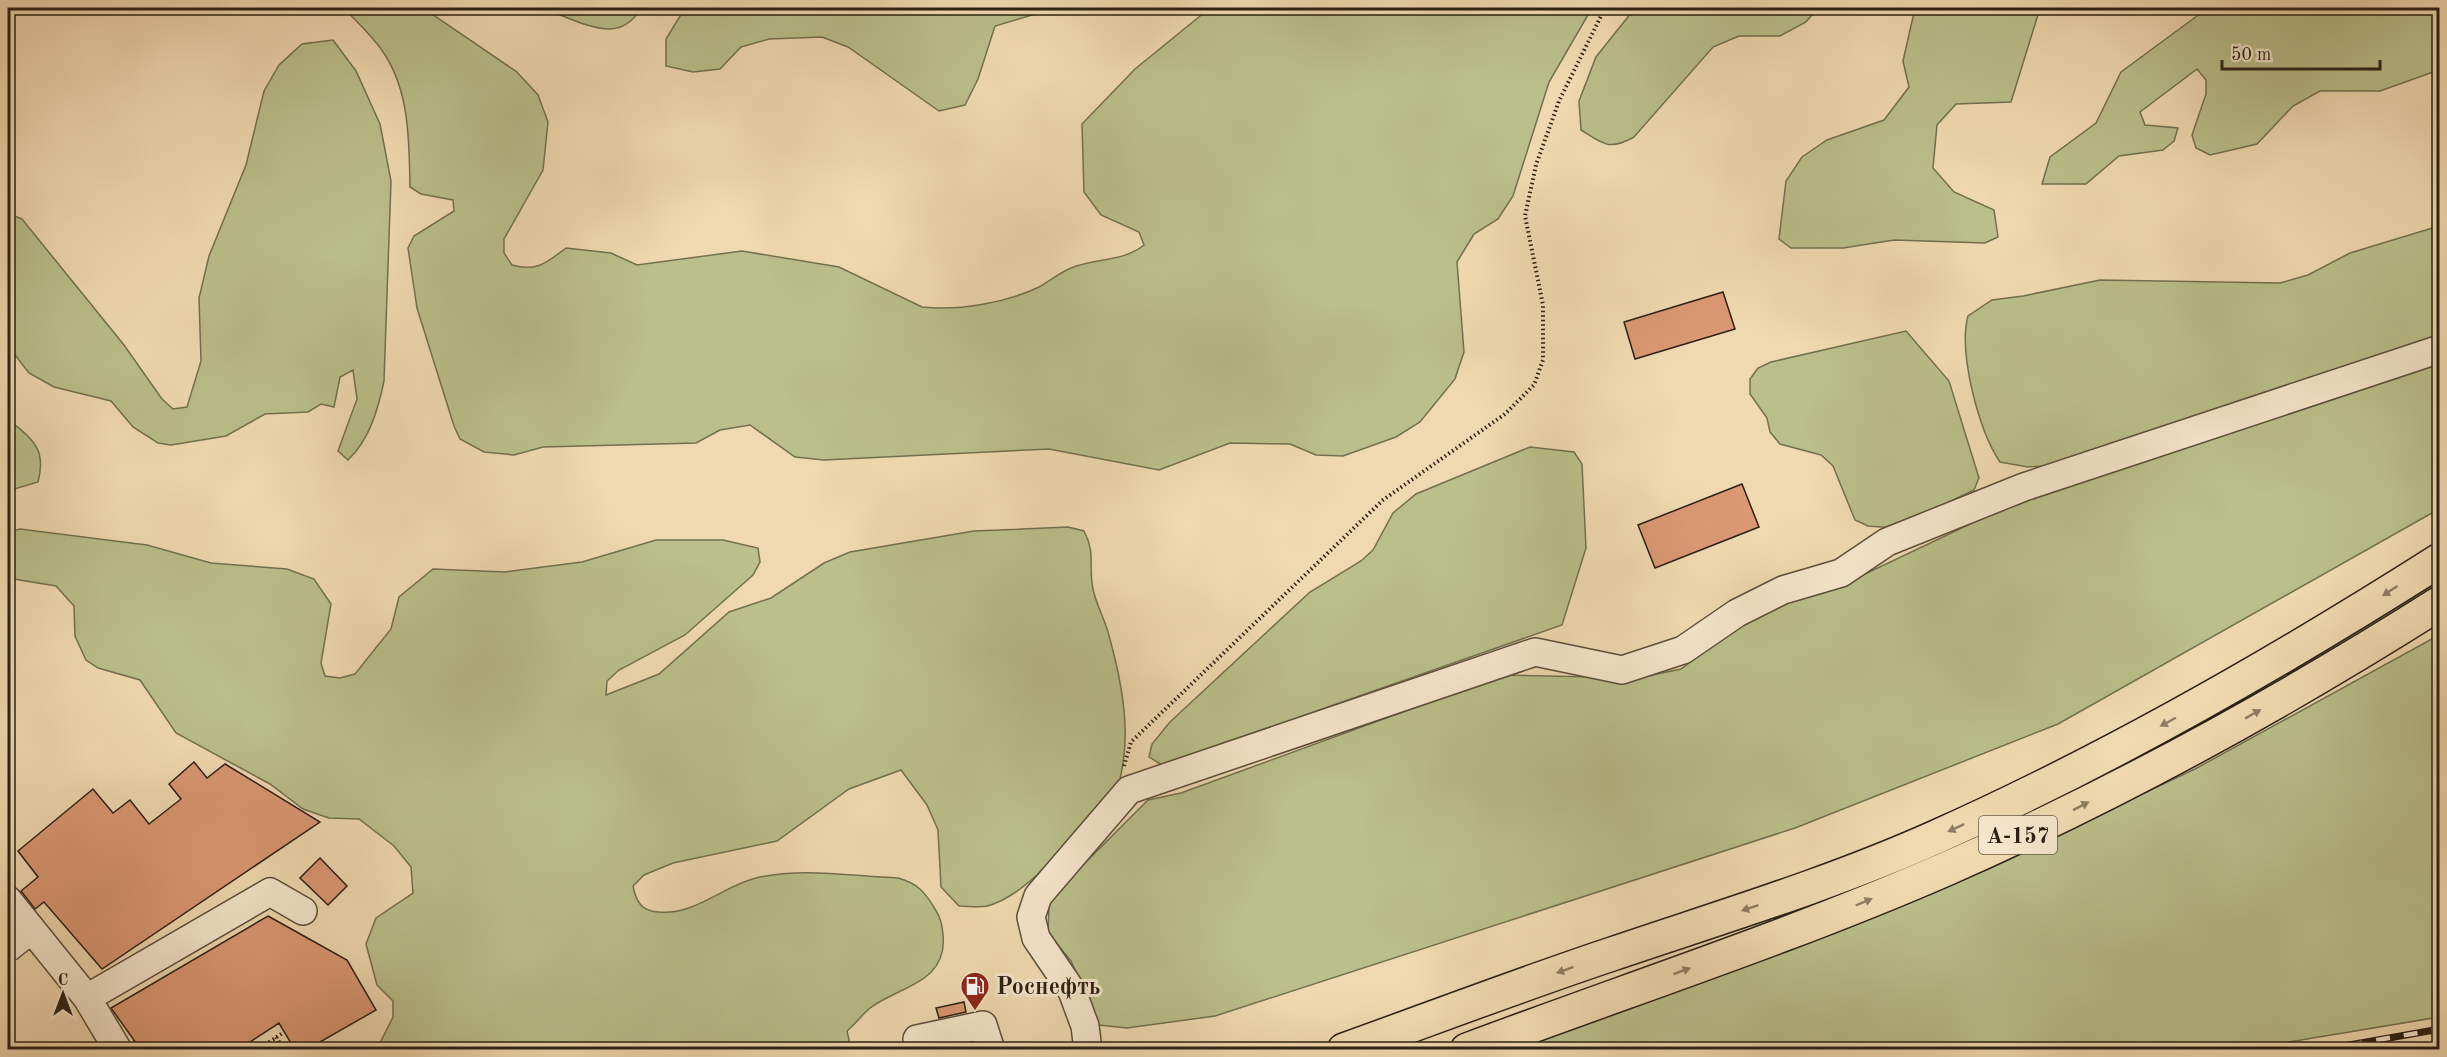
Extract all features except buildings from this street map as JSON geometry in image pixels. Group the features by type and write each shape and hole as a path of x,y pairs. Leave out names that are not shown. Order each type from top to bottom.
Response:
{"main road":[{"name":"А-157","path":"1344,1050 1610,954 1806,890 1936,837 2058,779 2172,720 2284,657 2439,560"},
{"name":"А-157","path":"1467,1050 1821,921 1958,863 2073,810 2188,749 2298,689 2439,603"}],"lane":[{"path":"1088,1050 1084,1026 1072,990 1036,938 1031,916 1038,896 1129,790 1536,652 1622,670 1683,650 1737,613 1782,590 1841,573 1887,542 2024,487 2439,349"},
{"path":"87,998 169,937 270,892 303,911"},
{"path":"8,900 87,998 112,1047"},
{"path":"8,948 31,930"},
{"path":"918,1050 917,1039 983,1025 991,1050"}],"path":[{"path":"1129,790 1123,770 1131,742 1383,500 1505,414 1534,385 1543,360 1543,305 1525,216 1536,165 1559,101 1605,8"},
{"path":"258,1050 284,1032"},
{"path":"276,1037 284,1050"}],"green space":[{"path":"344,8 423,8 517,72 538,95 548,122 543,170 504,239 504,253 512,265 535,267 566,248 611,253 637,265 742,251 839,267 922,307 951,308 997,301 1026,293 1071,268 1118,257 1144,245 1139,232 1101,215 1084,192 1082,124 1135,69 1210,8 1592,8 1549,82 1513,196 1498,219 1474,234 1457,262 1464,352 1455,379 1420,422 1396,437 1343,456 1316,455 1290,444 1230,443 1159,470 1049,449 824,460 795,457 750,425 720,430 696,443 543,447 514,455 484,452 460,439 417,308 408,248 414,236 454,211 453,200 421,194 410,187 406,115 398,81 381,49"},
{"path":"550,8 641,8 633,19 613,29 590,26 554,13"},
{"path":"685,8 1056,8 995,26 978,79 965,105 939,111 848,47 822,37 769,39 741,47 720,69 693,72 666,66 666,39"},
{"path":"1635,8 1818,8 1806,22 1780,36 1739,36 1713,47 1634,137 1618,144 1606,144 1581,130 1579,101 1596,57"},
{"path":"1915,8 2040,8 2011,102 1956,104 1937,125 1933,168 1954,192 1994,210 1998,237 1985,243 1894,240 1843,248 1791,248 1779,239 1786,181 1802,157 1827,140 1884,120 1909,87 1903,61"},
{"path":"2208,8 2439,8 2439,70 2380,91 2320,91 2293,106 2257,144 2210,155 2196,148 2192,135 2206,94 2206,80 2197,69 2140,112 2145,125 2178,128 2174,141 2163,150 2119,156 2086,184 2042,184 2050,157 2096,123 2121,72"},
{"path":"333,40 356,71 380,124 391,181 384,381 372,423 356,452 348,460 338,451 357,399 353,370 340,377 334,407 321,404 308,412 265,414 226,436 171,445 158,443 133,427 111,401 54,387 29,373 8,346 8,213 22,219 124,345 162,399 173,409 187,407 201,361 199,298 209,256 246,165 264,91 279,65 302,44"},
{"path":"2439,226 2439,336 2073,464 2028,467 2000,462 1992,448 1972,391 1968,370 1966,332 1968,316 1992,300 2100,280 2280,283 2308,275 2350,253"},
{"path":"1906,331 1949,381 1979,478 1974,490 1895,528 1868,526 1855,520 1833,466 1821,455 1780,444 1770,432 1767,418 1750,394 1750,379 1758,368 1771,362"},
{"path":"2439,358 2439,509 2058,724 1795,828 1215,1016 1127,1028 1099,1025 1089,1015 1084,990 1071,961 1048,933 1049,905 1056,892 1148,800 1181,793 1504,675 1638,678 1681,669 1741,624 1779,604 1865,574 2046,488"},
{"path":"8,419 35,445 39,452 40,470 38,482 8,491"},
{"path":"1530,447 1574,452 1582,464 1586,548 1562,625 1162,765 1149,757 1152,744 1170,722 1310,592 1361,561 1373,550 1393,513 1416,494"},
{"path":"1068,527 1084,531 1090,546 1093,589 1118,670 1124,709 1125,748 1118,786 1058,855 1022,888 987,906 959,906 941,887 938,830 927,805 901,770 849,789 777,841 673,863 644,875 633,886 640,904 647,910 658,912 684,910 744,882 791,873 898,878 920,889 937,912 941,922 942,951 938,964 919,981 870,1008 847,1031 851,1049 377,1049 393,1017 393,1001 377,985 366,944 376,918 413,893 411,867 394,846 359,819 329,818 303,809 270,784 176,733 140,680 98,668 86,660 75,636 74,606 56,586 8,578 8,532 20,529 147,545 211,563 287,569 314,579 331,604 321,663 325,676 340,678 355,674 391,629 399,597 433,569 505,572 582,562 656,540 723,540 758,548 760,562 753,575 685,635 619,670 607,681 606,695 659,674 729,612 771,598 824,563 850,552 974,531"},
{"path":"2439,635 2439,1017 2241,1050 1510,1050 1942,888 2195,769"}],"railway":[{"path":"2321,1050 2440,1029"},
{"path":"2407,1050 2440,1044"}],"place":[{"name":"Роснефть","path":"975,1012"}]}
